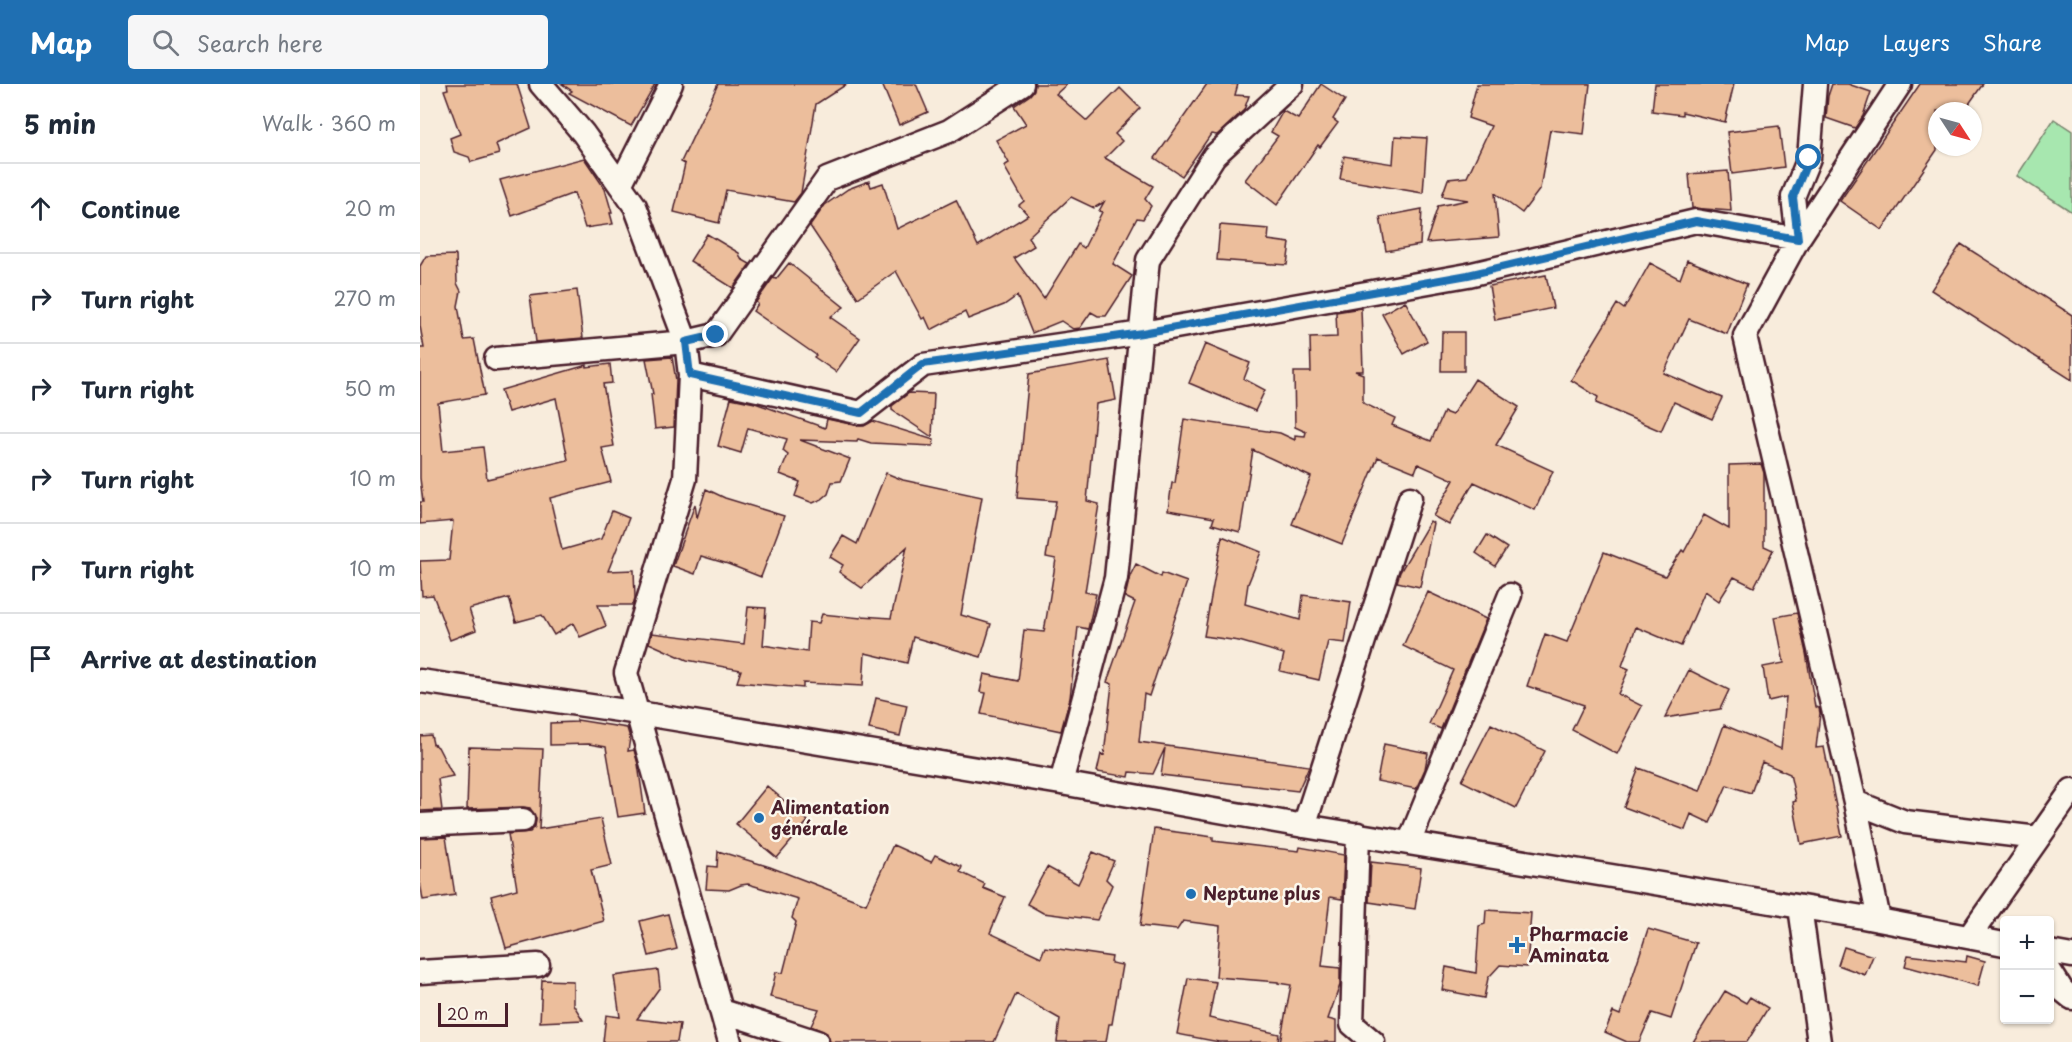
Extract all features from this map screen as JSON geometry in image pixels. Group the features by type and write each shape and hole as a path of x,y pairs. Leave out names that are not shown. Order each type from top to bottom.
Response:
{"street":[{"path":"541,84 583,133 635,206 686,342 690,375 685,479 626,672 730,1042"},
{"path":"620,185 671,84"},
{"path":"496,359 686,342 716,335 827,179 949,131 1022,84"},
{"path":"1061,783 1116,578 1148,260 1214,156 1292,84"},
{"path":"1798,239 1793,197 1809,158 1815,84"},
{"path":"1879,920 1855,802 1745,336 1798,239 1900,84"},
{"path":"690,375 861,413 923,364 1142,333 1468,275 1696,221 1798,239"},
{"path":"1304,826 1410,498"},
{"path":"1410,843 1510,595"},
{"path":"420,681 639,713 1061,783 1304,826 1879,920 2000,943"},
{"path":"1969,937 2072,790"},
{"path":"1855,802 1905,822 2038,838"},
{"path":"420,825 523,820"},
{"path":"1358,834 1350,1033 1373,1042"},
{"path":"1800,907 1819,1042"},
{"path":"2054,953 2072,956"},
{"path":"420,972 538,965"},
{"path":"2054,978 2062,990 2072,998"},
{"path":"722,1011 817,1042"}],"green space":[{"path":"2054,119 2072,131 2072,212 2017,176"}],"building":[{"path":"447,84 517,84 531,128 496,144 499,154 471,162 469,157 454,152 450,138 460,134 444,90 448,89"},
{"path":"562,84 655,84 631,126 569,93 572,91"},
{"path":"718,84 847,84 816,104 801,193 794,202 726,190 719,223 674,212 685,164 681,162"},
{"path":"882,84 916,84 928,112 899,125"},
{"path":"1035,84 1067,84 1056,94 1087,121 1120,88 1140,108 1115,134 1122,141 1105,158 1153,186 1145,199 1151,206 1143,219 1137,218 1113,264 1132,276 1106,316 1098,316 1091,312 1080,328 1073,329 1061,321 1032,333 1017,296 1004,305 968,319 965,312 931,330 925,317 922,319 896,271 858,298 810,226 825,205 848,189 869,181 871,187 883,183 897,229 956,200 978,246 1028,215 1019,205 1024,201 1004,166 1009,163 996,140 1026,124 1014,106 1034,90","holes":["1071,197 1094,208 1104,202 1099,211 1102,212 1084,248 1078,244 1044,299 1014,258 1034,246 1028,237"]},
{"path":"1207,84 1238,84 1235,95 1249,96 1244,110 1217,135 1211,134 1182,176 1155,158"},
{"path":"1321,84 1345,100 1333,119 1338,123 1320,147 1318,145 1277,205 1245,180 1278,136 1271,132 1283,111 1298,119"},
{"path":"1477,84 1590,84 1584,134 1550,130 1540,189 1522,213 1495,193 1499,237 1426,243 1438,206 1468,200 1442,196 1448,179 1467,177 1491,126 1468,118"},
{"path":"1655,84 1734,84 1725,122 1682,112 1682,115 1652,111"},
{"path":"1832,84 1848,84 1871,92 1863,116 1855,128 1826,118 1828,96"},
{"path":"1920,84 1983,84 1970,102 1928,102 1928,156 1933,156 1882,230 1840,201"},
{"path":"1779,126 1784,167 1732,174 1727,132"},
{"path":"1395,136 1427,138 1423,193 1340,179 1344,156 1393,164"},
{"path":"584,158 605,189 613,224 585,228 574,193 512,216 500,180"},
{"path":"1728,171 1731,211 1692,208 1689,174"},
{"path":"1422,209 1420,245 1386,251 1380,217"},
{"path":"1220,225 1269,229 1268,240 1290,243 1287,265 1217,260"},
{"path":"707,234 739,253 741,259 750,264 733,288 690,261"},
{"path":"1961,244 2072,315 2072,380 1931,290"},
{"path":"456,255 457,283 461,291 458,306 464,340 474,339 485,395 438,403 443,451 483,447 487,479 568,460 556,398 508,412 501,390 587,365 587,367 610,364 612,383 603,384 614,446 602,448 611,482 550,498 562,550 601,539 612,511 629,518 608,571 634,570 635,598 633,605 598,605 606,626 580,637 573,623 554,635 542,615 516,622 509,598 469,609 476,630 450,640 433,595 422,596 420,561 449,560 453,521 420,524 420,502 423,502 420,478 420,348 424,348 420,326 420,266 426,256"},
{"path":"1687,260 1747,284 1727,334 1689,319 1664,373 1722,398 1712,419 1674,402 1661,431 1596,403 1598,397 1571,380 1617,304 1624,309 1650,263 1680,279"},
{"path":"789,263 844,307 830,317 860,338 836,372 814,357 816,355 753,311 758,304 756,302 773,278 776,279"},
{"path":"1546,275 1553,308 1495,320 1489,286"},
{"path":"577,290 583,338 536,342 530,296"},
{"path":"1405,301 1427,341 1404,354 1382,314"},
{"path":"1361,308 1363,371 1355,371 1363,374 1363,403 1395,418 1392,425 1431,441 1444,412 1452,415 1475,379 1519,407 1496,445 1553,471 1535,510 1474,482 1449,525 1433,516 1454,480 1418,464 1415,472 1378,457 1342,544 1292,524 1311,477 1253,450 1240,532 1212,524 1214,518 1168,510 1172,483 1175,483 1184,419 1280,433 1295,440 1295,435 1305,436 1306,432 1295,427 1294,372 1311,372 1310,338 1337,337 1336,312"},
{"path":"1442,332 1464,332 1464,371 1441,371"},
{"path":"1205,344 1250,363 1244,379 1265,390 1255,411 1189,383"},
{"path":"672,357 676,380 674,427 655,429 651,394 653,394 646,359"},
{"path":"1109,360 1116,400 1096,404 1087,501 1099,504 1085,592 1096,594 1088,629 1078,627 1070,698 1061,731 981,714 986,693 980,692 984,674 1018,681 1024,630 1044,632 1056,559 1046,557 1056,501 1017,498 1029,374"},
{"path":"909,393 934,394 932,437 892,410 892,406"},
{"path":"731,398 755,403 825,428 827,419 859,426 873,421 934,440 933,446 871,443 858,439 857,442 800,440 850,459 841,481 832,482 828,494 813,503 795,496 800,482 780,474 788,455 783,451 787,439 748,428 741,453 718,446"},
{"path":"1761,464 1764,473 1764,546 1773,550 1754,587 1734,577 1719,601 1705,591 1681,646 1636,627 1622,666 1629,669 1618,694 1642,706 1617,754 1572,730 1584,705 1527,686 1545,634 1567,642 1604,552 1665,576 1682,550 1684,552 1704,515 1729,529 1729,465"},
{"path":"886,473 903,480 982,497 961,615 991,624 981,657 913,637 907,663 865,653 863,686 803,683 803,688 737,682 741,670 687,660 649,643 652,633 744,644 748,607 766,608 763,645 807,652 809,622 819,623 822,614 891,618 907,547 862,588 839,572 843,565 830,557 843,536 857,544"},
{"path":"706,489 725,498 784,516 761,577 701,556 695,574 673,566 695,504 697,518"},
{"path":"1430,521 1433,523 1420,587 1397,582 1400,572"},
{"path":"1487,535 1507,548 1495,566 1476,553"},
{"path":"1222,536 1261,552 1248,584 1245,604 1300,620 1303,595 1351,602 1345,643 1328,641 1319,680 1280,671 1284,654 1239,641 1204,636"},
{"path":"1136,564 1161,577 1162,573 1187,582 1149,696 1144,694 1139,742 1309,766 1298,791 1161,775 1165,748 1153,774 1130,772 1129,777 1097,772 1101,754 1104,755 1112,684 1107,682 1135,602 1125,597 1130,576"},
{"path":"1428,592 1486,619 1441,729 1429,724 1453,670 1403,646"},
{"path":"1797,613 1815,707 1819,708 1820,713 1816,748 1824,747 1842,836 1801,844 1790,774 1762,762 1751,793 1727,785 1710,823 1691,814 1685,830 1624,807 1639,768 1700,791 1724,725 1781,749 1786,697 1768,701 1763,667 1784,663 1775,617"},
{"path":"1689,670 1729,690 1720,709 1665,718"},
{"path":"876,698 907,705 900,736 869,729"},
{"path":"577,720 627,728 630,738 628,751 634,750 638,764 645,813 618,817 606,747 589,744 550,745 550,723 577,722"},
{"path":"1491,724 1545,751 1516,808 1462,781"},
{"path":"431,735 433,744 438,747 453,776 438,779 442,810 420,811 420,736"},
{"path":"1384,744 1428,753 1425,769 1416,789 1377,781"},
{"path":"469,747 543,749 539,829 601,819 612,865 591,870 604,921 506,948 491,896 517,889 508,834 530,832 535,827 536,819 530,808 467,809"},
{"path":"767,786 808,821 777,858 736,824"},
{"path":"1154,829 1213,837 1213,841 1299,851 1300,847 1344,855 1342,899 1330,897 1322,966 1340,968 1340,985 1328,1019 1336,1021 1336,1042 1280,1042 1291,985 1216,977 1220,926 1183,921 1177,930 1140,926"},
{"path":"446,837 455,895 423,900 420,881 420,838"},
{"path":"893,845 931,862 935,855 962,867 960,872 985,884 983,888 1005,897 990,933 1041,957 1045,947 1112,957 1111,963 1122,965 1112,1024 1109,1024 1106,1042 1057,1042 1060,1019 1016,994 994,1042 830,1042 827,1033 811,1026 819,1009 770,997 776,972 783,973 796,922 792,918 798,899 748,884 729,890 706,889 708,866 717,867 718,851 770,867 866,904"},
{"path":"1093,852 1114,861 1106,879 1112,885 1097,920 1043,913 1027,904 1047,867 1078,884"},
{"path":"1371,862 1421,868 1415,909 1369,902"},
{"path":"1486,910 1531,913 1527,967 1500,965 1488,978 1484,998 1442,990 1446,967 1476,973 1479,926 1485,924"},
{"path":"668,914 677,949 649,956 640,921"},
{"path":"1648,929 1696,943 1671,1019 1652,1013 1639,1042 1627,1042 1605,1032 1613,1012 1620,1015"},
{"path":"1844,947 1873,956 1865,975 1838,965"},
{"path":"1908,955 1966,962 1967,956 1985,961 1978,986 1905,966"},
{"path":"658,970 660,987 637,1019 680,1024 677,1042 603,1042 606,1015 620,1017 614,976"},
{"path":"1188,978 1216,982 1209,1018 1279,1034 1278,1042 1219,1042 1177,1034"},
{"path":"542,980 573,981 573,1004 583,1020 540,1022"},
{"path":"1725,991 1746,1003 1750,997 1768,1008 1747,1042 1693,1042"}],"place":[{"name":"Alimentation générale","path":"759,818"},
{"name":"Neptune plus","path":"1191,894"},
{"name":"Pharmacie Aminata","path":"1517,945"}],"route":[{"path":"716,335 686,342 690,375 861,413 923,364 1142,333 1468,275 1696,221 1798,239 1793,197 1809,158"}]}
